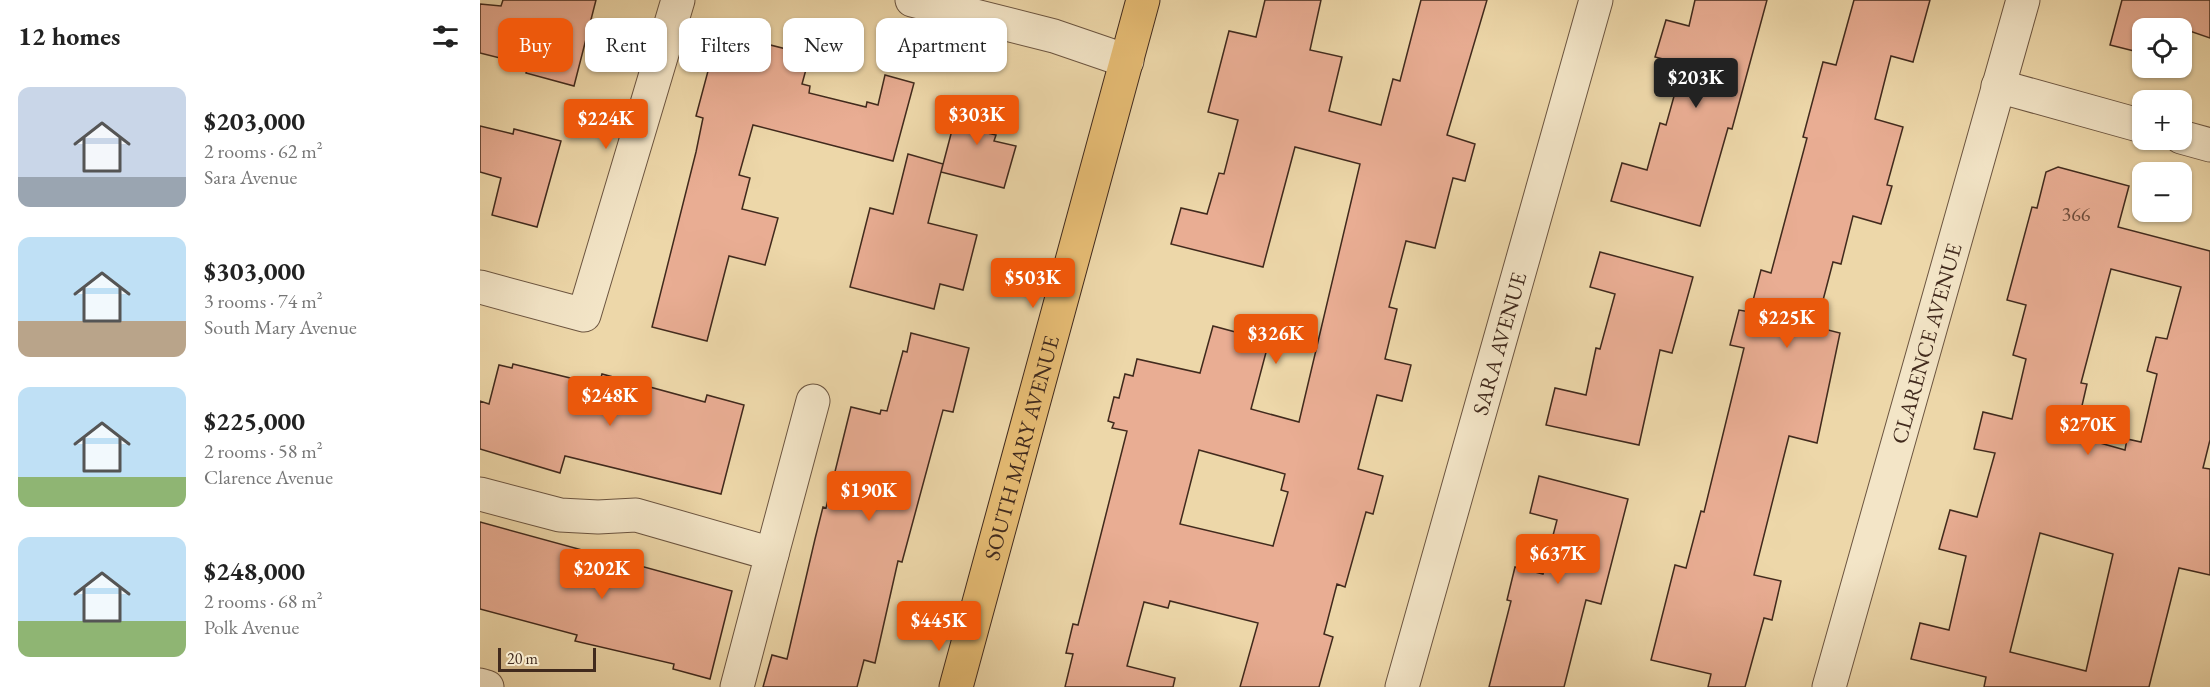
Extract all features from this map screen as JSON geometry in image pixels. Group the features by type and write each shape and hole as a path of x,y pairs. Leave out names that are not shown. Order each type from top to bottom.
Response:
{"main road":[{"name":"SOUTH MARY AVENUE","path":"956,687 1143,0"}],"street":[{"path":"480,287 584,315 678,0"},
{"path":"912,0 1054,36 1127,61"},
{"name":"SARA AVENUE","path":"1401,687 1596,0"},
{"name":"CLARENCE AVENUE","path":"1829,687 2023,0"},
{"path":"1998,86 2132,123"},
{"path":"2192,140 2210,145"},
{"path":"737,687 813,401"},
{"path":"480,494 560,515 598,517 636,515 772,554"},
{"path":"480,685 487,687"}],"building":[{"path":"503,0 596,0 591,18 585,18 585,43 574,86 526,73 573,72 573,18 498,18 498,58 480,53 480,4 501,6"},
{"path":"1265,0 1321,0 1310,50 1342,57 1329,111 1381,125 1393,79 1400,81 1421,0 1487,0 1447,135 1475,144 1465,181 1453,178 1435,248 1406,241 1389,307 1397,309 1385,359 1411,365 1402,401 1377,395 1358,469 1383,476 1373,514 1366,512 1345,587 1337,584 1324,634 1333,637 1319,687 1240,687 1258,623 1170,601 1168,608 1144,602 1127,666 1175,678 1173,687 1065,687 1073,654 1066,653 1073,624 1078,625 1127,431 1112,428 1114,423 1108,421 1114,397 1119,398 1125,374 1133,376 1137,359 1200,373 1213,326 1269,341 1251,409 1299,422 1360,164 1295,147 1263,267 1171,244 1181,208 1207,214 1219,173 1224,174 1238,120 1208,112 1229,31 1256,37","holes":["1199,450 1285,474 1281,490 1288,492 1273,546 1180,524"]},
{"path":"1695,0 1767,0 1732,129 1728,128 1700,226 1611,201 1622,163 1647,170 1660,123 1666,125 1683,64 1655,57 1666,20 1689,26"},
{"path":"1854,0 1930,0 1913,62 1891,56 1875,119 1903,127 1887,185 1892,186 1881,224 1853,216 1841,264 1833,262 1816,327 1840,333 1817,443 1789,436 1754,575 1781,581 1772,620 1764,618 1745,687 1708,687 1711,674 1651,660 1675,565 1686,568 1701,511 1704,512 1744,348 1730,345 1739,310 1750,312 1761,270 1771,273 1807,138 1803,137 1823,62 1836,65"},
{"path":"2122,0 2210,0 2210,38 2192,32 2192,18 2132,18 2132,50 2110,45"},
{"path":"771,45 783,48 783,72 805,72 802,84 810,86 809,93 866,107 867,102 878,105 885,75 914,83 893,161 753,125 739,175 750,178 742,209 778,218 765,265 729,256 707,341 652,327 696,152 703,118 696,116 708,72 771,72"},
{"path":"961,96 994,104 987,133 996,135 994,141 1016,146 1004,188 941,172"},
{"path":"480,126 513,134 514,129 561,141 537,227 492,215 501,178 480,172"},
{"path":"908,154 943,164 928,223 977,235 963,290 940,284 934,309 850,287 870,208 893,214"},
{"path":"2058,167 2129,186 2118,227 2210,251 2210,440 2203,468 2210,469 2210,575 2179,568 2149,687 1984,687 1986,677 1911,659 1920,623 1949,630 1966,556 1939,549 1950,510 1977,517 1995,453 1974,449 1983,412 2012,419 2026,359 2013,355 2026,305 2007,300 2032,207 2037,208 2046,172","holes":["2111,269 2181,287 2167,339 2156,337 2147,371 2157,374 2141,442 2127,439 2125,450 2075,436 2087,384 2081,383","2040,533 2113,554 2086,671 2010,652"]},
{"path":"1600,252 1693,277 1672,353 1660,350 1639,445 1546,425 1555,388 1586,395 1596,348 1600,349 1615,294 1590,287"},
{"path":"911,333 969,348 953,412 943,410 902,562 898,561 875,663 864,660 857,687 763,687 772,655 787,659 823,507 826,508 851,407 880,414 881,410 887,411 903,351 907,352"},
{"path":"513,364 599,385 602,374 705,402 707,395 744,405 721,494 565,456 560,473 480,449 480,401 489,404 499,365 512,368"},
{"path":"1539,476 1628,499 1601,604 1586,600 1564,687 1489,687 1511,601 1507,600 1515,567 1543,574 1557,520 1530,513"},
{"path":"480,522 732,591 710,679 673,669 674,664 575,641 577,635 480,609"}]}
